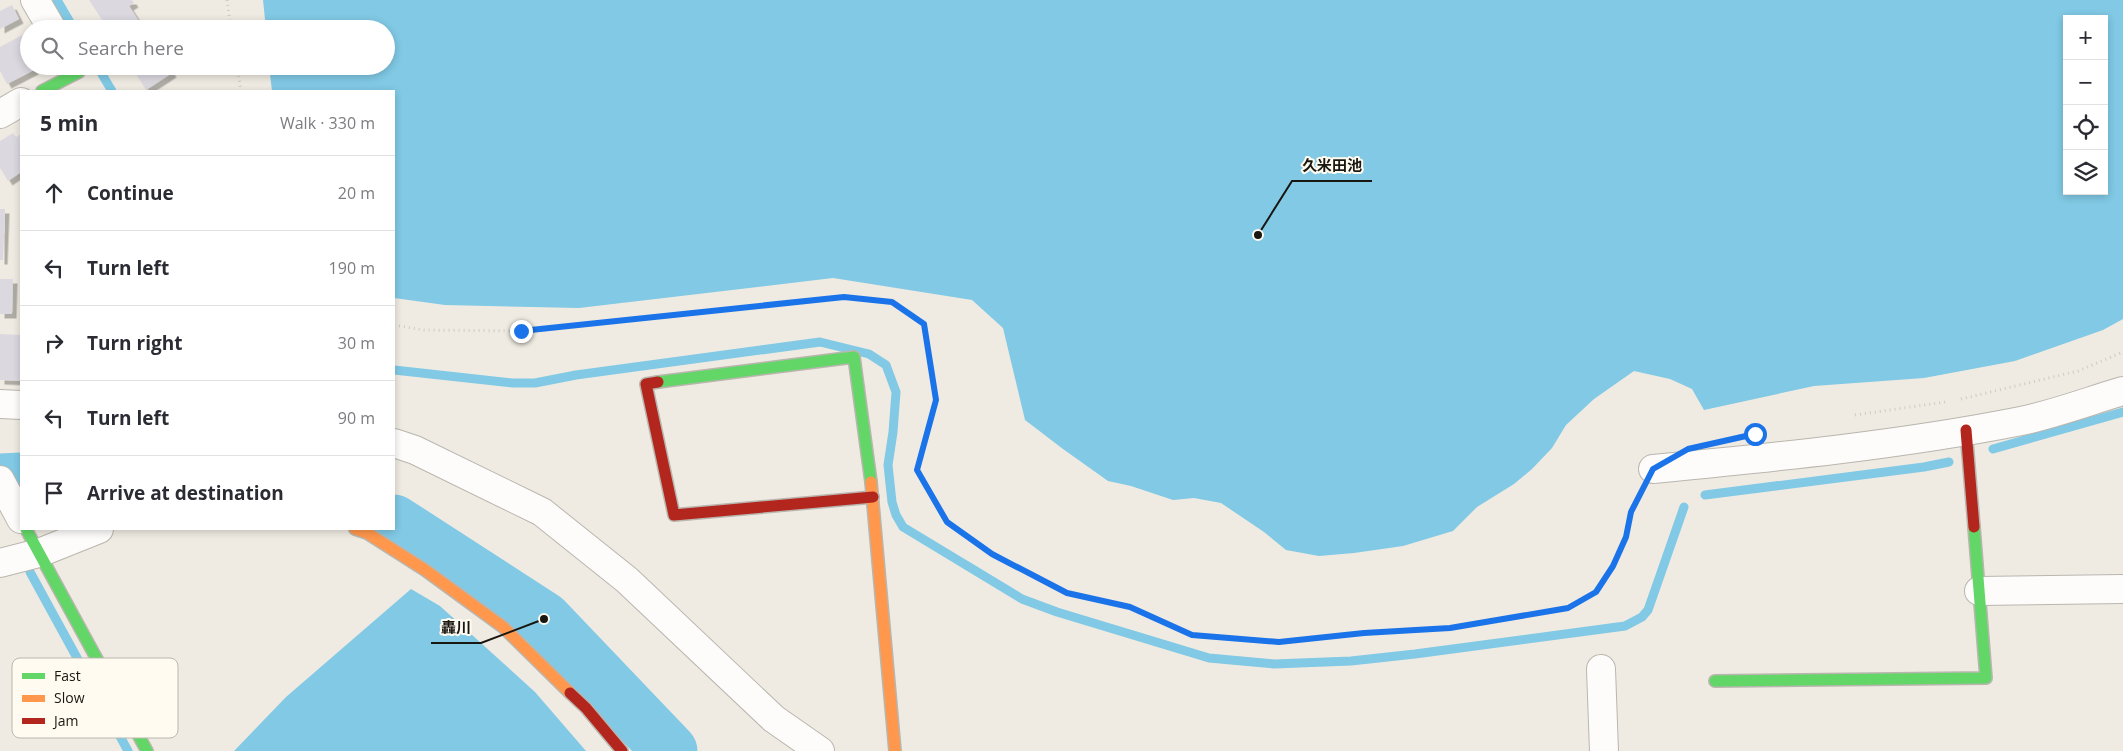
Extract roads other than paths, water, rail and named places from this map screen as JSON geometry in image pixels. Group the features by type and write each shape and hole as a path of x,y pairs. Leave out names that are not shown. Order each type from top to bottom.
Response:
{"street":[{"path":"34,0 46,20"},
{"path":"44,90 73,75"},
{"path":"0,114 20,103"},
{"path":"873,497 674,515 646,384 854,358 873,497 895,751"},
{"path":"1653,469 1883,444 2023,420 2123,391"},
{"path":"0,404 20,405"},
{"path":"1715,681 1986,678 1966,430"},
{"path":"395,443 415,450 542,512 627,580 774,718 820,751"},
{"path":"0,480 20,517"},
{"path":"27,530 96,658"},
{"path":"0,563 39,553 96,530"},
{"path":"358,530 368,533 425,570 503,627 586,708 622,751"},
{"path":"1979,591 2123,589"},
{"path":"1601,669 1604,751"},
{"path":"140,738 147,751"}],"water":[{"path":"263,0 2123,0 2123,319 2103,330 2015,361 1924,378 1814,386 1704,410 1692,389 1670,379 1634,371 1594,399 1566,425 1552,448 1532,469 1514,484 1477,507 1453,531 1403,546 1319,556 1286,550 1264,532 1221,503 1194,498 1173,500 1131,486 1108,481 1063,449 1025,420 1003,328 972,300 833,278 579,308 445,305 395,298 395,90 272,90 270,75 395,75 395,20 265,20"},
{"path":"411,589 440,606 535,692 586,751 234,751 286,697"}],"waterway":[{"path":"57,0 69,20"},
{"path":"102,75 111,90"},
{"path":"395,370 513,383 535,383 576,375 820,342 869,354 886,365 896,392 888,465 892,502 896,515 903,527 1022,599 1057,612 1209,658 1274,664 1351,661 1625,626 1642,617 1648,610 1684,507"},
{"path":"1993,449 2123,412"},
{"path":"1705,495 1924,467 1949,462"},
{"path":"0,481 20,480"},
{"path":"395,523 544,619 670,751"},
{"path":"30,572 77,658"},
{"path":"121,738 128,751"}],"place":[{"name":"久米田池","path":"1258,235"},
{"name":"轟川","path":"544,619"}]}
